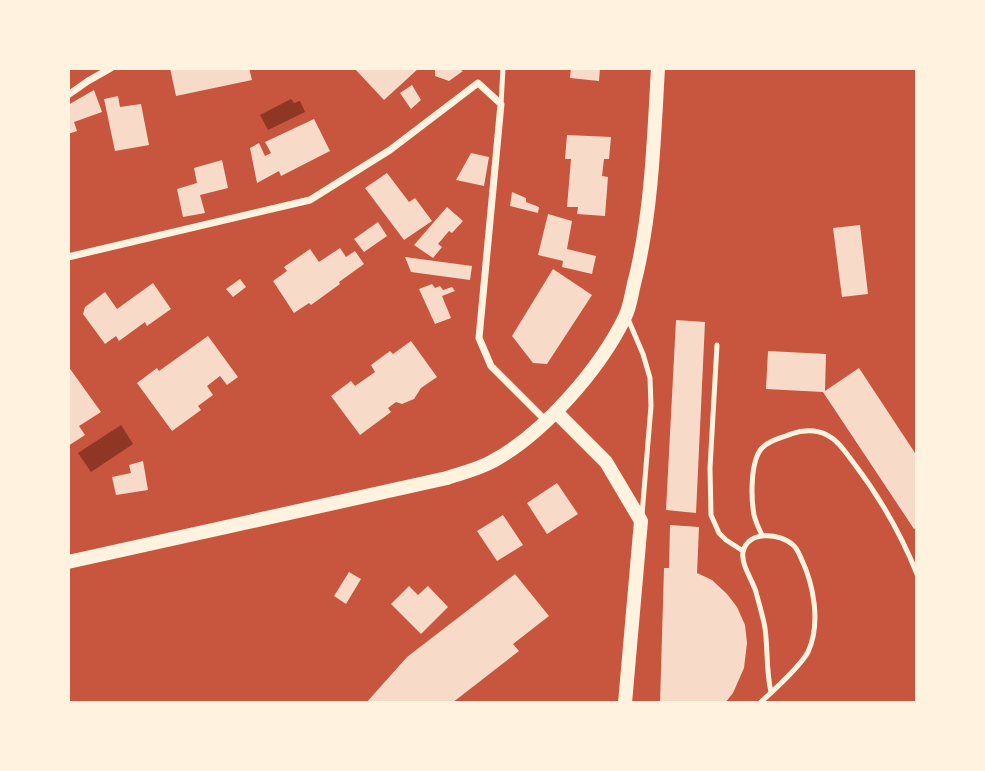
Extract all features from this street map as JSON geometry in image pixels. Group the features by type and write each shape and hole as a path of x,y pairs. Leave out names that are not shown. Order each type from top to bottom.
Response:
{"main road":[{"path":"68,562 447,478 492,462 551,416 594,368 626,315 639,260 652,174 658,68"},
{"path":"551,416 606,462 641,522 625,703"}],"street":[{"path":"68,95 111,68"},
{"path":"68,257 310,200 390,150 478,83 501,104 479,338 491,366 551,416"}],"lane":[{"path":"501,104 503,68"},
{"path":"626,315 650,378 651,406 641,522"},
{"path":"718,345 710,468 711,515 719,533 743,551"},
{"path":"762,536 754,517 752,482 760,450 769,442 798,432 820,432 837,442 860,472 887,513 917,573"},
{"path":"760,703 771,692 799,664 808,652 814,626 810,584 798,551 792,544 781,539 762,536 747,543 743,560 756,591 765,628 771,692"}],"shaded area":[{"path":"291,99 294,103 300,101 305,112 268,130 260,115"},
{"path":"121,425 133,444 91,472 78,453"}],"building":[{"path":"170,68 249,68 252,80 176,96"},
{"path":"354,68 419,68 384,100"},
{"path":"435,68 456,68 463,71 449,81 435,76"},
{"path":"571,68 600,68 599,81 570,78"},
{"path":"412,85 421,100 411,109 400,93"},
{"path":"94,90 102,112 74,122 77,131 68,134 68,105"},
{"path":"118,96 120,107 141,104 149,145 115,151 104,99"},
{"path":"314,119 330,151 281,176 279,171 257,183 250,148 259,143 265,156 271,153 265,142"},
{"path":"567,135 611,137 609,159 604,159 602,176 608,177 605,216 577,214 578,207 567,207 571,159 565,159"},
{"path":"471,153 489,157 484,186 456,180"},
{"path":"222,160 228,188 200,195 205,213 183,217 177,189 197,183 194,168"},
{"path":"387,173 409,202 415,198 432,221 404,240 365,188"},
{"path":"512,192 539,207 538,213 510,206"},
{"path":"447,207 463,221 452,233 449,231 438,244 442,247 433,258 414,245"},
{"path":"548,214 572,221 567,249 596,256 592,274 562,267 563,261 538,255"},
{"path":"378,222 387,236 364,252 354,239"},
{"path":"860,225 868,294 842,297 833,228"},
{"path":"340,248 346,257 355,251 364,264 311,305 309,303 294,313 273,281 287,271 284,267 310,249 319,262"},
{"path":"405,257 472,266 470,280 411,272"},
{"path":"553,269 592,295 547,364 533,363 512,336"},
{"path":"240,279 246,287 233,297 226,289"},
{"path":"153,283 171,309 147,326 145,322 119,341 116,336 105,344 83,314 85,307 105,292 117,309"},
{"path":"432,284 443,290 452,287 455,291 442,296 451,318 435,324 419,289"},
{"path":"676,320 705,322 696,513 666,510"},
{"path":"208,336 238,377 227,385 220,376 207,386 213,395 198,406 201,410 172,431 137,383 157,368 159,371"},
{"path":"411,341 437,377 421,388 414,399 402,404 396,402 388,408 391,412 360,435 331,396 351,381 355,386 375,372 371,365 390,351 393,354"},
{"path":"768,351 826,354 825,391 859,368 917,456 917,527 914,529 823,392 766,389"},
{"path":"68,366 101,412 79,426 85,435 68,446"},
{"path":"143,461 148,490 116,495 112,477 131,473 129,465"},
{"path":"557,483 578,514 547,534 527,503"},
{"path":"503,515 523,545 497,561 477,531"},
{"path":"670,525 699,527 697,573 712,580 727,594 737,607 745,625 747,643 744,668 733,693 725,703 660,703 664,568 669,568"},
{"path":"349,572 361,579 346,604 334,596"},
{"path":"515,574 549,616 513,644 519,651 452,703 366,703 407,657"},
{"path":"409,586 418,595 428,586 448,607 421,634 391,604"}]}
